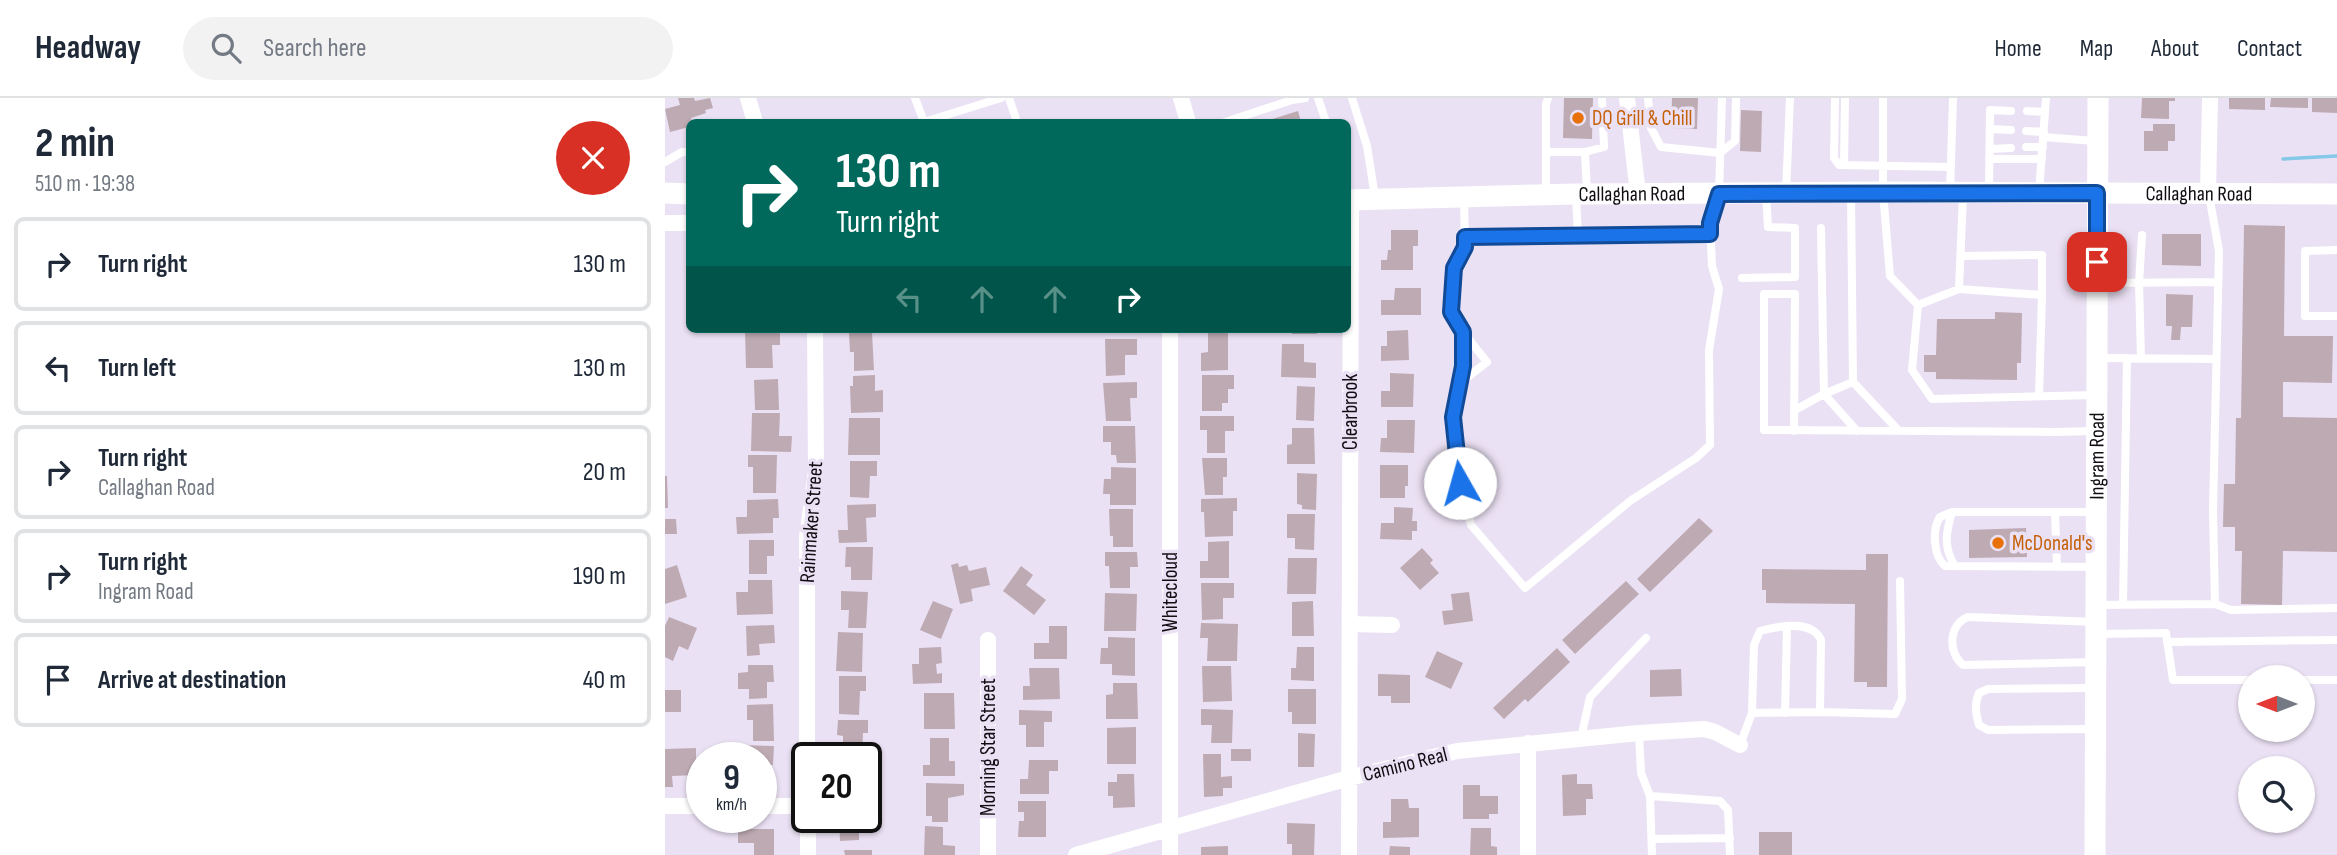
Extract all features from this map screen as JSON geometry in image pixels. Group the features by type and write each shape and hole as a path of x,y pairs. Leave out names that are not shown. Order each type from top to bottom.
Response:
{"main road":[{"name":"Ingram Road","path":"2095,855 2098,98"},
{"name":"Callaghan Road","path":"1351,197 1375,200 1582,194 1883,192 2337,194"},
{"path":"665,193 686,194"}],"street":[{"path":"748,98 754,119"},
{"path":"1181,98 1187,119"},
{"path":"1627,98 1639,194"},
{"path":"2209,192 2210,98"},
{"path":"665,223 686,223"},
{"name":"Rainmaker Street","path":"807,742 807,537 816,471 815,333"},
{"name":"Whitecloud","path":"1170,333 1170,855"},
{"name":"Clearbrook","path":"1349,333 1349,855"},
{"path":"1350,624 1392,625"},
{"name":"Morning Star Street","path":"988,640 988,855"},
{"name":"Camino Real","path":"1076,855 1349,778 1457,751 1705,729 1740,745"},
{"path":"1528,743 1528,855"},
{"path":"665,806 686,806"},
{"path":"808,833 808,855"}],"lane":[{"path":"915,98 923,119"},
{"path":"934,119 1001,98"},
{"path":"1009,98 1016,119"},
{"path":"1234,119 1305,98"},
{"path":"1318,98 1325,119"},
{"path":"1352,98 1367,146 1375,200"},
{"path":"1546,195 1548,98"},
{"path":"1546,152 1585,152 1604,147 1601,98"},
{"path":"1648,98 1651,128 1661,147 1720,153 1735,141 1736,98"},
{"path":"1463,332 1463,366 1453,417 1460,483 1471,525 1525,588 1630,501 1696,458 1710,445 1709,350 1719,289 1712,266 1710,223 1719,194 1722,98"},
{"path":"1782,98 1790,108"},
{"path":"1741,278 1795,277 1795,228 1768,227 1776,194 1790,98"},
{"path":"1835,98 1834,158 1839,165 1951,167"},
{"path":"1844,166 1845,98"},
{"path":"1883,98 1883,192 1890,276 1918,306 1912,370 1932,399 2097,394"},
{"path":"1953,98 1951,167 1957,192 1961,256 1959,289"},
{"path":"2039,192 2046,98"},
{"path":"1989,192 1990,110 2011,111"},
{"path":"2027,111 2045,112"},
{"path":"1990,129 2011,130"},
{"path":"2026,131 2098,142"},
{"path":"2026,147 2043,147"},
{"path":"1990,149 2011,148"},
{"path":"665,162 686,152"},
{"path":"1578,236 1585,152"},
{"path":"1989,159 2042,159"},
{"path":"2209,192 2219,251 2213,511 2215,604"},
{"path":"1851,193 1853,382 1899,431"},
{"path":"1459,383 1487,362 1451,312 1454,268 1465,247 1464,196"},
{"path":"1821,229 1824,394 1857,431"},
{"path":"1465,237 1710,234"},
{"path":"2141,358 2139,283 2142,235"},
{"path":"2337,250 2305,251 2305,316 2337,316"},
{"path":"1961,256 2042,255 2039,396"},
{"path":"2097,283 2218,282"},
{"path":"1918,306 1959,289 2042,295"},
{"path":"1794,430 1795,294 1764,294 1764,430 2096,432"},
{"path":"2097,358 2216,359"},
{"path":"2123,605 2127,358"},
{"path":"1795,410 1853,382"},
{"path":"2096,512 1952,512 1944,514 1937,521 1936,552 1945,566 2096,567"},
{"path":"2055,512 2057,567"},
{"path":"1752,713 1895,714 1902,699 1900,581"},
{"path":"2096,621 2123,605 2215,604 2231,610 2337,608"},
{"path":"2095,662 1963,665 1957,660 1952,644 1953,630 1961,620 1968,617 2096,621 2166,633 2173,680 2238,680"},
{"path":"1740,745 1752,713 1754,645 1760,631 1787,626 1810,627 1818,631 1822,640 1820,712"},
{"path":"1785,713 1787,626"},
{"path":"1581,738 1590,696 1646,638"},
{"path":"2167,642 2337,640"},
{"path":"2315,680 2337,680"},
{"path":"2095,688 1988,689 1979,693 1976,714 1979,725 1988,730 2095,729"},
{"path":"1639,733 1641,773 1650,796 1652,855"},
{"path":"1650,796 1720,801 1728,810 1730,855"},
{"path":"1652,839 1730,838"}],"building":[{"path":"678,98 694,98 695,101 710,98 713,108 686,119 686,128 670,132 665,109 680,105"},
{"name":"DQ Grill & Chill","path":"1564,98 1593,98 1592,139 1563,138"},
{"path":"1672,98 1698,98 1697,129 1671,128"},
{"path":"2142,98 2175,98 2175,101 2169,101 2169,119 2141,118"},
{"path":"2229,98 2265,98 2265,110 2229,109"},
{"path":"2271,98 2308,98 2308,108 2270,107"},
{"path":"2312,98 2337,98 2337,113 2312,112"},
{"path":"1741,110 1762,111 1761,152 1740,151"},
{"path":"1298,111 1300,119 1273,119"},
{"path":"2153,124 2175,124 2175,141 2168,141 2168,151 2144,151 2144,131 2153,131"},
{"path":"2244,225 2285,226 2284,336 2333,336 2332,383 2283,382 2283,417 2337,418 2337,552 2283,551 2282,605 2241,604 2242,551 2235,551 2235,527 2223,527 2224,484 2235,484 2236,418 2241,418"},
{"path":"1391,230 1418,230 1418,246 1413,246 1413,270 1381,270 1381,260 1387,260 1388,250 1391,250"},
{"path":"2162,234 2201,234 2201,266 2162,265"},
{"path":"1395,288 1421,288 1421,315 1381,315 1381,300 1394,300"},
{"path":"2166,294 2193,295 2192,327 2181,327 2180,340 2171,340 2172,326 2166,326"},
{"path":"1995,312 2022,313 2021,363 2017,363 2017,380 1936,379 1936,372 1924,372 1924,355 1936,355 1937,319 1995,319"},
{"path":"1408,330 1409,360 1381,361 1381,346 1387,346 1387,331"},
{"path":"745,333 780,333 780,345 772,345 773,368 746,368"},
{"path":"849,333 872,333 874,370 854,371 854,352 850,352"},
{"path":"1208,333 1228,333 1228,370 1201,371 1201,353 1208,352"},
{"path":"1105,339 1137,339 1137,355 1125,355 1125,375 1106,376"},
{"path":"1282,344 1304,344 1304,362 1316,363 1316,378 1281,377"},
{"path":"1390,373 1414,374 1413,407 1381,407 1381,391 1390,391"},
{"path":"875,375 875,391 883,390 883,412 851,413 850,386 853,386 853,376"},
{"path":"1202,375 1234,375 1234,389 1228,389 1228,403 1222,403 1222,411 1202,411"},
{"path":"778,379 779,410 755,410 754,380"},
{"path":"1137,382 1137,398 1130,398 1131,421 1106,421 1103,383"},
{"path":"1297,386 1315,387 1314,421 1296,420"},
{"path":"752,413 780,413 779,436 792,436 791,452 751,451"},
{"path":"1200,416 1234,416 1234,431 1225,431 1225,453 1207,453 1207,430 1200,430"},
{"path":"849,418 880,418 880,455 848,455"},
{"path":"1387,420 1415,420 1414,453 1380,452 1381,438 1387,438"},
{"path":"1103,426 1135,426 1136,463 1117,463 1116,455 1111,455 1111,442 1103,442"},
{"path":"1292,428 1314,428 1315,464 1287,464 1287,445 1292,444"},
{"path":"748,455 777,455 776,493 753,493 753,467 748,467"},
{"path":"1202,458 1227,458 1223,495 1205,495"},
{"path":"850,461 877,461 877,476 870,476 869,498 850,497"},
{"path":"1380,465 1408,465 1405,498 1380,498"},
{"path":"1111,467 1136,468 1136,505 1110,505 1110,494 1103,494 1104,479 1111,479"},
{"path":"1297,473 1317,474 1316,510 1302,509 1302,505 1297,504"},
{"path":"667,476 668,508 665,508"},
{"path":"1237,498 1237,511 1233,511 1233,536 1205,537 1201,499"},
{"path":"778,499 779,518 773,518 773,533 737,534 736,517 747,517 747,500"},
{"path":"876,504 876,517 866,518 867,542 839,543 838,530 848,530 847,505"},
{"path":"1394,507 1413,508 1412,521 1417,521 1417,531 1412,531 1412,540 1380,539 1381,523 1394,523"},
{"path":"1109,509 1133,509 1133,547 1113,547"},
{"path":"1287,514 1315,514 1314,550 1295,549 1295,538 1287,538"},
{"path":"1699,518 1713,531 1650,592 1637,579"},
{"path":"665,519 676,519 677,534 665,534"},
{"name":"McDonald's","path":"2026,528 2027,557 1969,558 1969,530"},
{"path":"749,540 774,540 774,556 767,556 767,574 749,574"},
{"path":"1229,541 1229,578 1200,578 1200,561 1208,561 1208,542"},
{"path":"846,547 873,547 872,580 851,580 851,567 845,567"},
{"path":"1422,548 1433,560 1430,563 1439,573 1420,590 1400,568"},
{"path":"1105,552 1137,552 1138,567 1130,567 1130,588 1110,588"},
{"path":"1866,554 1888,554 1887,687 1867,687 1867,682 1854,682 1855,604 1766,603 1766,590 1762,590 1762,569 1866,570"},
{"path":"1288,558 1317,558 1316,594 1287,594"},
{"path":"958,563 959,567 967,565 969,571 986,567 990,585 971,589 973,601 960,604 951,565"},
{"path":"677,565 687,597 665,604 665,569"},
{"path":"1021,566 1033,575 1026,585 1046,600 1034,615 1003,591"},
{"path":"748,580 772,580 773,614 737,615 736,592 748,592"},
{"path":"1626,581 1639,594 1575,654 1562,640"},
{"path":"1201,583 1234,583 1234,598 1223,598 1223,619 1202,620"},
{"path":"841,591 868,592 866,628 848,628 849,610 841,610"},
{"path":"1469,592 1473,621 1444,625 1442,611 1453,610 1451,594"},
{"path":"1105,593 1137,594 1136,631 1104,631"},
{"path":"933,601 953,609 941,639 920,630"},
{"path":"1313,601 1314,636 1292,636 1292,602"},
{"path":"669,617 697,628 688,650 679,646 673,661 665,657 665,626"},
{"path":"1201,623 1238,624 1237,661 1207,661 1208,638 1200,638"},
{"path":"774,625 775,643 759,644 760,655 747,656 746,626"},
{"path":"1049,626 1067,626 1067,659 1034,659 1034,643 1049,643"},
{"path":"838,632 863,633 862,672 836,671"},
{"path":"1108,637 1135,638 1135,676 1112,675 1112,664 1100,664 1101,648 1108,648"},
{"path":"941,647 942,663 936,664 937,674 942,673 942,683 913,684 912,664 919,664 919,648"},
{"path":"1297,647 1314,647 1314,681 1291,680 1291,668 1296,668"},
{"path":"1557,648 1570,662 1528,702 1525,699 1504,719 1493,708"},
{"path":"1437,651 1463,663 1451,689 1425,677"},
{"path":"748,665 773,665 774,682 767,682 767,698 749,699 749,689 738,689 738,673 748,672"},
{"path":"1202,666 1231,666 1232,701 1203,702"},
{"path":"1029,668 1059,668 1060,699 1023,700 1023,686 1030,686"},
{"path":"1681,669 1682,696 1650,697 1650,670"},
{"path":"1378,674 1410,675 1410,703 1391,703 1391,696 1378,696"},
{"path":"839,676 866,676 866,691 860,691 859,715 839,714"},
{"path":"1113,683 1137,683 1138,719 1106,719 1106,695 1113,694"},
{"path":"1288,689 1316,689 1316,724 1292,724 1292,712 1288,712"},
{"path":"665,690 681,690 681,712 665,712"},
{"path":"924,693 954,693 955,729 924,729"},
{"path":"773,704 774,741 753,741 753,720 747,720 747,705"},
{"path":"1201,709 1233,710 1232,743 1211,743 1212,725 1201,725"},
{"path":"1019,710 1052,711 1052,722 1044,722 1044,747 1026,747 1026,725 1019,725"},
{"path":"838,720 868,720 868,733 863,733 863,742 843,742 843,736 837,735"},
{"path":"1136,727 1136,764 1107,764 1107,728"},
{"path":"1298,733 1315,734 1314,767 1298,767"},
{"path":"930,738 949,738 949,761 955,761 955,776 923,776 923,765 930,765"},
{"path":"686,748 686,775 672,776 673,787 665,787 665,749"},
{"path":"1231,749 1251,749 1251,761 1231,761"},
{"path":"1203,754 1221,754 1221,777 1232,776 1232,788 1223,788 1223,796 1204,797"},
{"path":"1029,760 1058,760 1058,771 1049,771 1049,794 1020,794 1020,779 1028,779"},
{"path":"1117,774 1134,774 1135,807 1113,808 1113,796 1108,796 1108,782 1117,782"},
{"path":"1577,774 1577,784 1592,784 1593,799 1586,799 1586,815 1563,816 1562,775"},
{"path":"926,783 964,784 964,795 948,798 948,822 932,822 932,816 926,816"},
{"path":"1463,785 1480,785 1480,796 1498,796 1498,814 1489,814 1489,819 1463,819"},
{"path":"1391,799 1408,799 1409,808 1419,808 1419,837 1383,838 1383,822 1391,822"},
{"path":"1018,801 1046,801 1046,837 1018,837 1019,821 1024,821 1024,812 1018,812"},
{"path":"1287,823 1315,824 1314,855 1292,855 1292,844 1287,844"},
{"path":"925,826 943,827 943,845 955,846 955,855 924,855"},
{"path":"1471,828 1491,828 1491,846 1497,847 1497,855 1470,855"},
{"path":"1759,832 1792,832 1792,855 1759,855"},
{"path":"738,833 774,833 774,855 754,855 754,843 738,843"},
{"path":"840,833 859,833 859,840 840,841"},
{"path":"1228,846 1228,855 1201,855 1201,847"},
{"path":"1390,846 1410,847 1410,855 1389,855"},
{"path":"844,850 872,850 872,855 845,855"}],"waterway":[{"path":"2283,159 2337,156"}],"place":[{"name":"DQ Grill & Chill","path":"1578,118"},
{"name":"McDonald's","path":"1998,543"}],"route":[{"path":"1460,483 1453,417 1463,366 1463,332 1451,312 1454,268 1465,247 1465,237 1710,234 1710,223 1719,194 2097,193 2097,262"}]}
